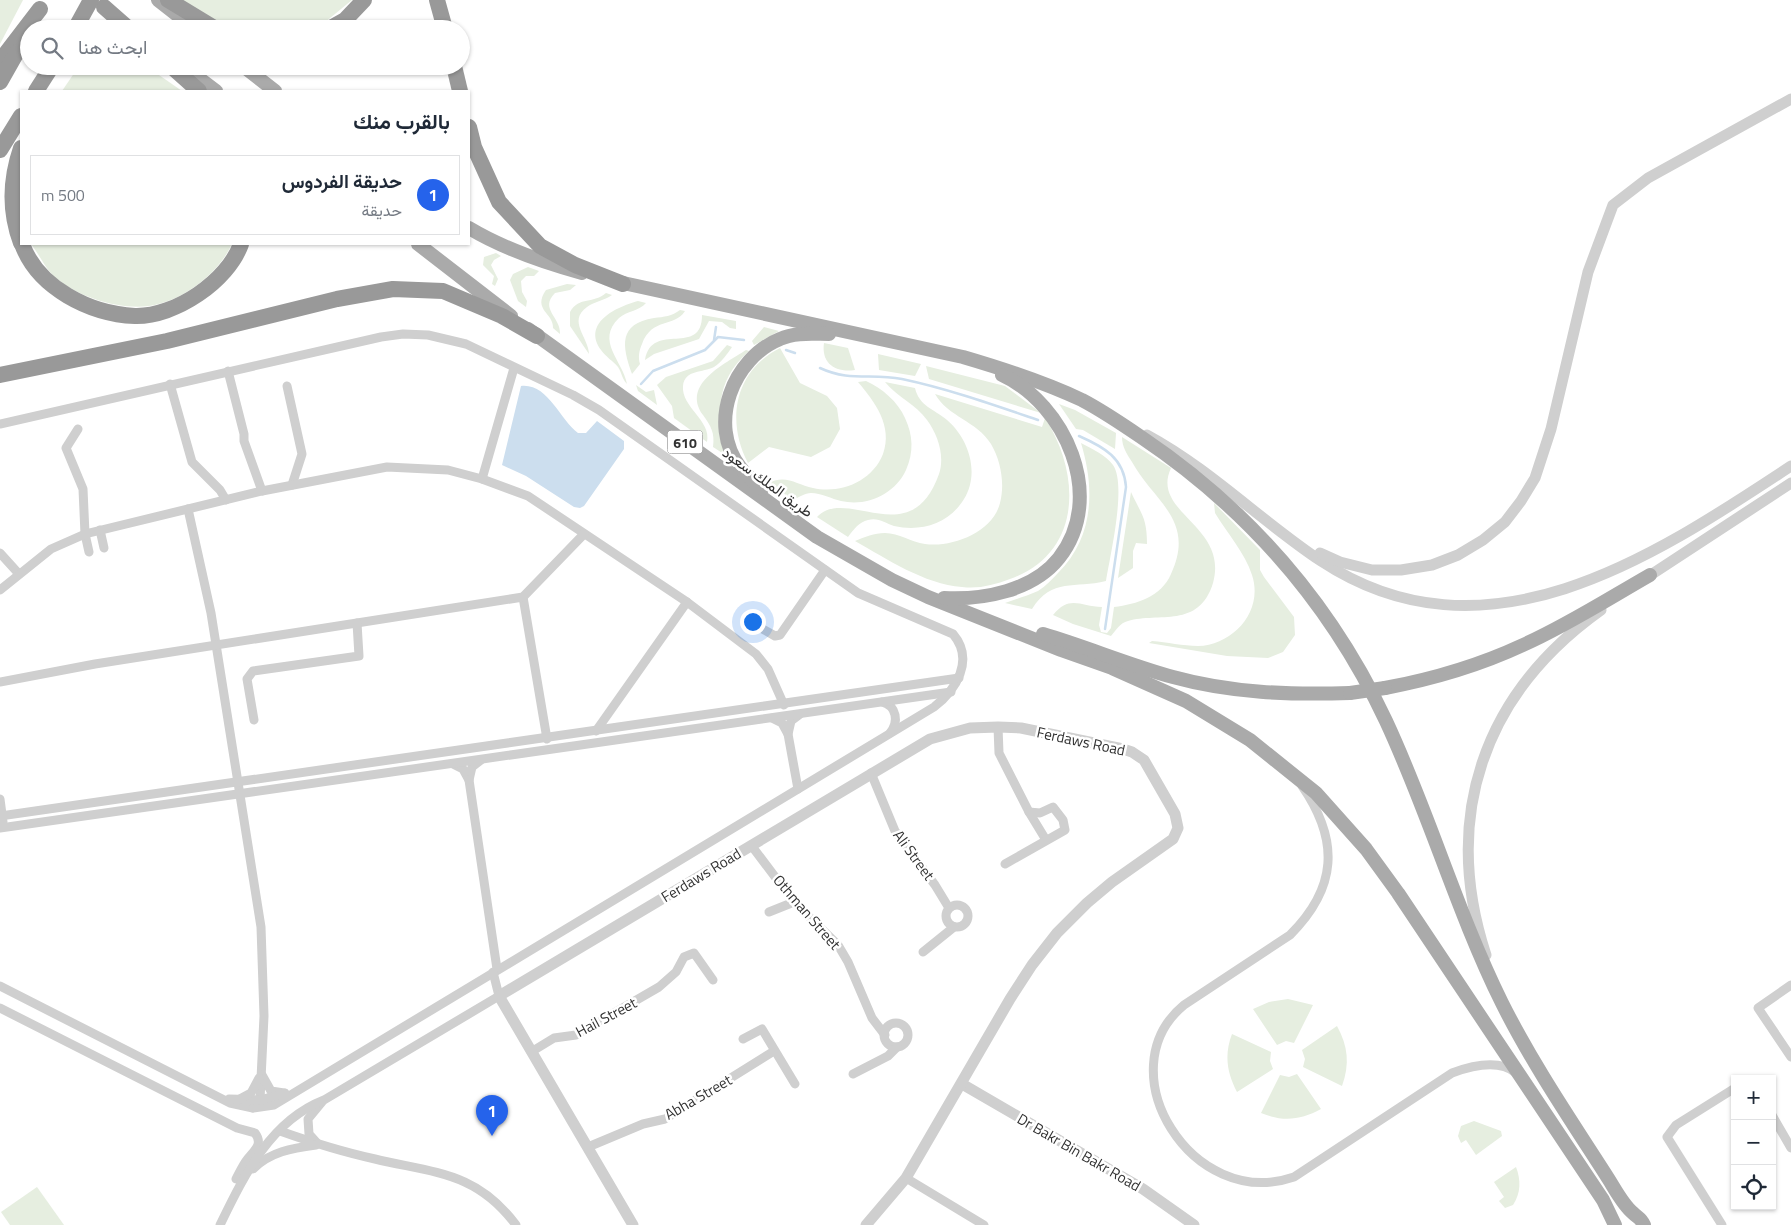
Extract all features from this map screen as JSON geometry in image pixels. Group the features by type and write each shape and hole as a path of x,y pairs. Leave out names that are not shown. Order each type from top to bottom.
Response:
{"highway":[{"path":"168,0 201,20"},
{"path":"345,20 364,0"},
{"path":"438,0 442,20"},
{"path":"82,20 96,2 118,20"},
{"path":"35,20 43,5"},
{"path":"32,20 43,5"},
{"path":"0,62 20,35"},
{"path":"0,82 20,46"},
{"path":"37,90 46,75"},
{"path":"46,90 53,75"},
{"path":"181,75 198,90"},
{"path":"456,75 460,90"},
{"path":"0,150 20,118"},
{"path":"470,132 474,147 498,202 540,246 575,265 623,284"},
{"path":"20,151 14,168 12,200 20,240"},
{"path":"22,245 25,253 45,279 71,299 102,311 137,316 170,308 198,295 220,275 240,245"},
{"path":"0,375 168,341 392,289 443,290 502,316 537,336"}],"main road":[{"path":"158,0 184,20"},
{"path":"96,2 121,20"},
{"path":"195,75 215,90"},
{"path":"255,75 275,90"},
{"path":"470,229 510,249 548,264 623,284 963,358 1046,384 1102,410 1168,455 1208,486 1260,536 1320,605 1351,655 1386,721 1502,1002 1556,1099 1634,1214 1641,1219 1644,1225"},
{"name":"طريق الملك سعود","path":"419,245 537,336 849,557 928,597 970,612"},
{"path":"789,516 740,466 733,454 727,429 730,389 736,378 756,354 780,338 793,335 852,333"},
{"path":"928,597 962,599 985,597 1029,582 1058,559 1068,542 1078,509 1078,485 1074,462 1068,442 1058,422 1029,391 1011,379 963,358"},
{"path":"970,612 1058,639 1142,668 1223,688 1305,694 1350,693 1423,681 1475,666 1524,645 1650,576"},
{"path":"970,612 1061,650 1156,686 1221,721 1276,759 1316,793 1366,849 1521,1076 1603,1200 1616,1225 1624,1215 1634,1214"}],"street":[{"path":"1295,542 1340,562 1372,570 1401,570 1432,565 1458,555 1483,540 1505,522 1535,478 1551,429 1588,272 1613,205 1648,178 1791,99"},
{"path":"0,424 228,371 403,334 446,338 466,344 573,395 599,410 825,570 873,601 953,634 958,640 963,656 959,678 951,692 934,708 278,1102 253,1108 236,1106 0,986"},
{"path":"482,479 514,368"},
{"path":"228,371 244,440 262,491"},
{"path":"170,384 192,462 220,490 226,500"},
{"path":"287,386 302,454 292,485"},
{"path":"1102,410 1172,449 1322,562 1350,577 1392,594 1416,601 1460,606 1503,605 1565,589 1624,566 1713,518 1791,466"},
{"path":"78,429 66,448 83,489 85,534 89,552"},
{"path":"0,590 51,549 85,534 262,491 387,467 448,470 482,479 528,496 687,602 756,654 768,669 784,705"},
{"path":"1502,1002 1476,924 1467,851 1470,814 1488,746 1517,691 1557,645 1580,625 1650,576 1791,483"},
{"path":"188,509 216,645 261,927 264,1016 260,1070 260,1104 253,1108"},
{"path":"100,530 104,548"},
{"path":"0,682 216,645 523,597 584,534"},
{"path":"0,553 18,574"},
{"path":"754,624 775,636 780,634 825,570"},
{"path":"523,597 546,739"},
{"path":"596,731 687,602"},
{"path":"254,720 247,679 253,671 359,656 357,624"},
{"path":"1,816 784,705 959,678"},
{"path":"0,800 2,827 239,795 951,692"},
{"path":"881,702 890,706 896,716 896,725 890,733"},
{"path":"788,734 791,721 801,714"},
{"path":"772,718 782,723 788,734 798,789"},
{"path":"686,719 688,730"},
{"path":"998,727 999,754 1046,840"},
{"name":"Ferdaws Road","path":"499,996 930,739 970,728 1021,728 1132,752 1147,765 1175,814 1178,828 1173,838 1112,882 1058,933 1010,999 906,1178 866,1225"},
{"path":"1276,759 1302,786 1320,819 1328,852 1325,884 1313,909 1290,935 1184,1005 1165,1025 1158,1043 1155,1074 1160,1108 1174,1135 1200,1161 1213,1170 1241,1181 1269,1184 1294,1177 1452,1073 1465,1068 1490,1065 1512,1069 1521,1076"},
{"path":"468,780 472,767 480,760"},
{"path":"452,764 463,769 468,780 499,996 530,1052 633,1225"},
{"name":"Ali Street","path":"871,773 895,831 935,885 949,908"},
{"path":"1005,864 1065,830 1063,820 1053,808 1031,815"},
{"name":"Othman Street","path":"751,845 794,902 838,945 848,962 872,1018 885,1035"},
{"path":"769,912 794,902"},
{"path":"923,952 954,927 964,925 968,918 968,911 959,905 949,908 946,919 954,927"},
{"name":"Hail Street","path":"530,1052 554,1038 576,1035 659,987 676,972 684,957 694,953 713,980"},
{"path":"1791,985 1758,1008 1791,1057"},
{"path":"220,1225 240,1184 254,1161 296,1114 324,1100 499,996"},
{"path":"0,1008 238,1128 252,1131 258,1136 257,1148 241,1169 215,1225"},
{"path":"853,1074 888,1056 906,1041 908,1034 899,1023 892,1024 886,1029 885,1035 887,1042 897,1047"},
{"path":"743,1039 762,1029 794,1084"},
{"name":"Abha Street","path":"588,1147 643,1124 665,1118 774,1051"},
{"path":"260,1070 271,1091 277,1094 286,1093"},
{"path":"236,1100 247,1096 253,1090 260,1070"},
{"name":"Dr Bakr Bin Bakr Road","path":"962,1084 1143,1189 1194,1225"},
{"path":"217,1095 236,1100 260,1100 286,1093 302,1086"},
{"path":"1722,1225 1667,1137 1676,1125 1731,1091"},
{"path":"319,1144 310,1134 308,1119 324,1100"},
{"path":"1775,1120 1791,1148"},
{"path":"280,1131 340,1151 438,1171 456,1177 486,1194 501,1207 516,1225"},
{"path":"240,1184 257,1165 272,1155 290,1149 319,1144"},
{"path":"906,1178 984,1225"}],"shaded area":[{"path":"0,0 23,0 0,44"},
{"path":"182,0 352,0 328,20 214,20"},
{"path":"73,75 159,75 181,90 63,90"},
{"path":"32,245 231,245 218,266 198,284 174,298 149,306 125,306 100,301 65,285 49,271"},
{"path":"496,253 501,256 494,260 491,265 498,279 495,286 492,284 494,276 483,265 484,257"},
{"path":"528,267 539,271 534,276 526,276 521,281 522,292 527,301 526,307 518,301 510,280 513,274"},
{"path":"567,284 576,285 570,290 555,293 549,304 560,334 553,328 541,302 546,290"},
{"path":"606,293 612,295 587,307 581,312 579,318 580,330 589,354 570,326 570,312 578,304"},
{"path":"638,301 646,303 619,318 612,326 610,335 612,351 627,384 618,367 601,350 596,340 596,332 599,324 612,312"},
{"path":"680,310 685,311 675,320 657,326 646,336 640,352 640,364 632,374 625,346 629,331 634,325 642,321 668,316"},
{"path":"702,315 736,321 736,329 730,328 722,322 709,321 699,339 654,354 645,360 649,348 657,342 694,335 700,328"},
{"path":"764,327 779,331 754,345 752,341"},
{"path":"824,343 848,348 855,370 841,370 831,365 825,356"},
{"path":"727,345 732,347 719,363 710,369 691,374 684,381 684,394 705,427 707,442 674,418 672,406 657,385 666,377 713,361"},
{"path":"780,348 800,383 827,396 837,408 840,429 830,447 811,457 769,447 748,463 737,431 736,414 738,398 752,370"},
{"path":"746,350 749,351 737,363 729,375 721,400 722,427 727,456 713,447 712,430 698,404 697,394 708,376"},
{"path":"878,354 921,364 915,376 879,370"},
{"path":"926,366 1005,386 1041,413 929,379"},
{"path":"866,381 878,387 894,401 902,412 910,431 912,444 909,463 895,486 879,497 861,502 851,502 811,493 804,494 793,500 769,483 786,480 807,487 834,489 854,484 871,472 883,454 886,434 881,415 858,382"},
{"path":"885,382 915,388 923,403 955,428 966,446 970,457 971,478 969,489 958,508 951,515 934,524 924,527 904,528 872,519 859,524 848,537 817,517 829,509 844,508 878,514 896,514 912,510 927,498 941,467 941,453 931,426 923,414"},
{"path":"636,385 646,392 654,390 657,405 638,391"},
{"path":"935,394 1042,427 1045,418 1057,440 1065,463 1069,487 1068,510 1063,531 1051,551 1034,567 1010,579 980,587 948,585 906,570 855,541 873,534 885,533 895,534 925,544 947,543 970,536 980,530 996,513 1000,503 1002,480 1000,465 991,444 978,430 947,408"},
{"path":"1059,404 1075,410 1116,433 1115,449 1083,430 1076,429"},
{"path":"1122,437 1171,468 1167,483 1171,497 1179,509 1201,533 1210,547 1215,563 1213,583 1207,597 1198,607 1188,613 1177,616 1125,622 1111,636 1073,624 1053,615 1070,603 1102,607 1099,625 1101,632 1107,633 1111,628 1114,607 1131,604 1147,598 1155,594 1167,582 1177,555 1179,539 1169,513 1130,459 1124,447"},
{"path":"1081,443 1107,458 1113,465 1117,475 1118,504 1106,581 1056,588 1040,599 1032,609 1005,603 1034,593 1044,587 1070,559 1079,544 1085,528 1089,495 1086,460"},
{"path":"1131,492 1145,521 1147,544 1136,543 1133,551 1133,568 1118,578"},
{"path":"1214,503 1260,550 1260,570 1294,617 1295,635 1283,652 1268,658 1227,656 1149,643 1152,641 1198,646 1211,644 1223,640 1234,633 1243,624 1249,613 1254,601 1255,588 1252,575 1240,551 1215,513"},
{"path":"1288,999 1313,1005 1294,1043 1286,1041 1277,1045 1253,1009 1269,1002"},
{"path":"1337,1026 1344,1041 1347,1055 1345,1078 1342,1086 1303,1067 1305,1059 1302,1050"},
{"path":"1232,1034 1271,1052 1270,1061 1273,1069 1237,1092 1229,1071 1227,1057"},
{"path":"1297,1074 1321,1109 1306,1116 1284,1119 1261,1113 1280,1075 1289,1077"},
{"path":"1474,1121 1501,1131 1502,1136 1476,1155 1466,1140 1461,1143 1458,1136 1461,1126"},
{"path":"1516,1167 1519,1177 1518,1196 1513,1205 1505,1208 1499,1201 1504,1197 1494,1182"},
{"path":"37,1187 64,1225 10,1225 1,1212"}],"water":[{"path":"521,386 539,390 578,433 586,433 597,421 624,441 624,449 584,506 580,508 574,507 526,476 502,465"}],"waterway":[{"path":"714,340 716,327"},
{"path":"641,384 653,371 705,350 718,337 744,340"},
{"path":"786,350 795,353"},
{"path":"820,368 841,375 891,377 920,383 1038,420"},
{"path":"1079,436 1104,449 1117,461 1126,487 1105,629"}],"place":[{"name":"حديقة الفردوس","path":"492,1136"}]}
